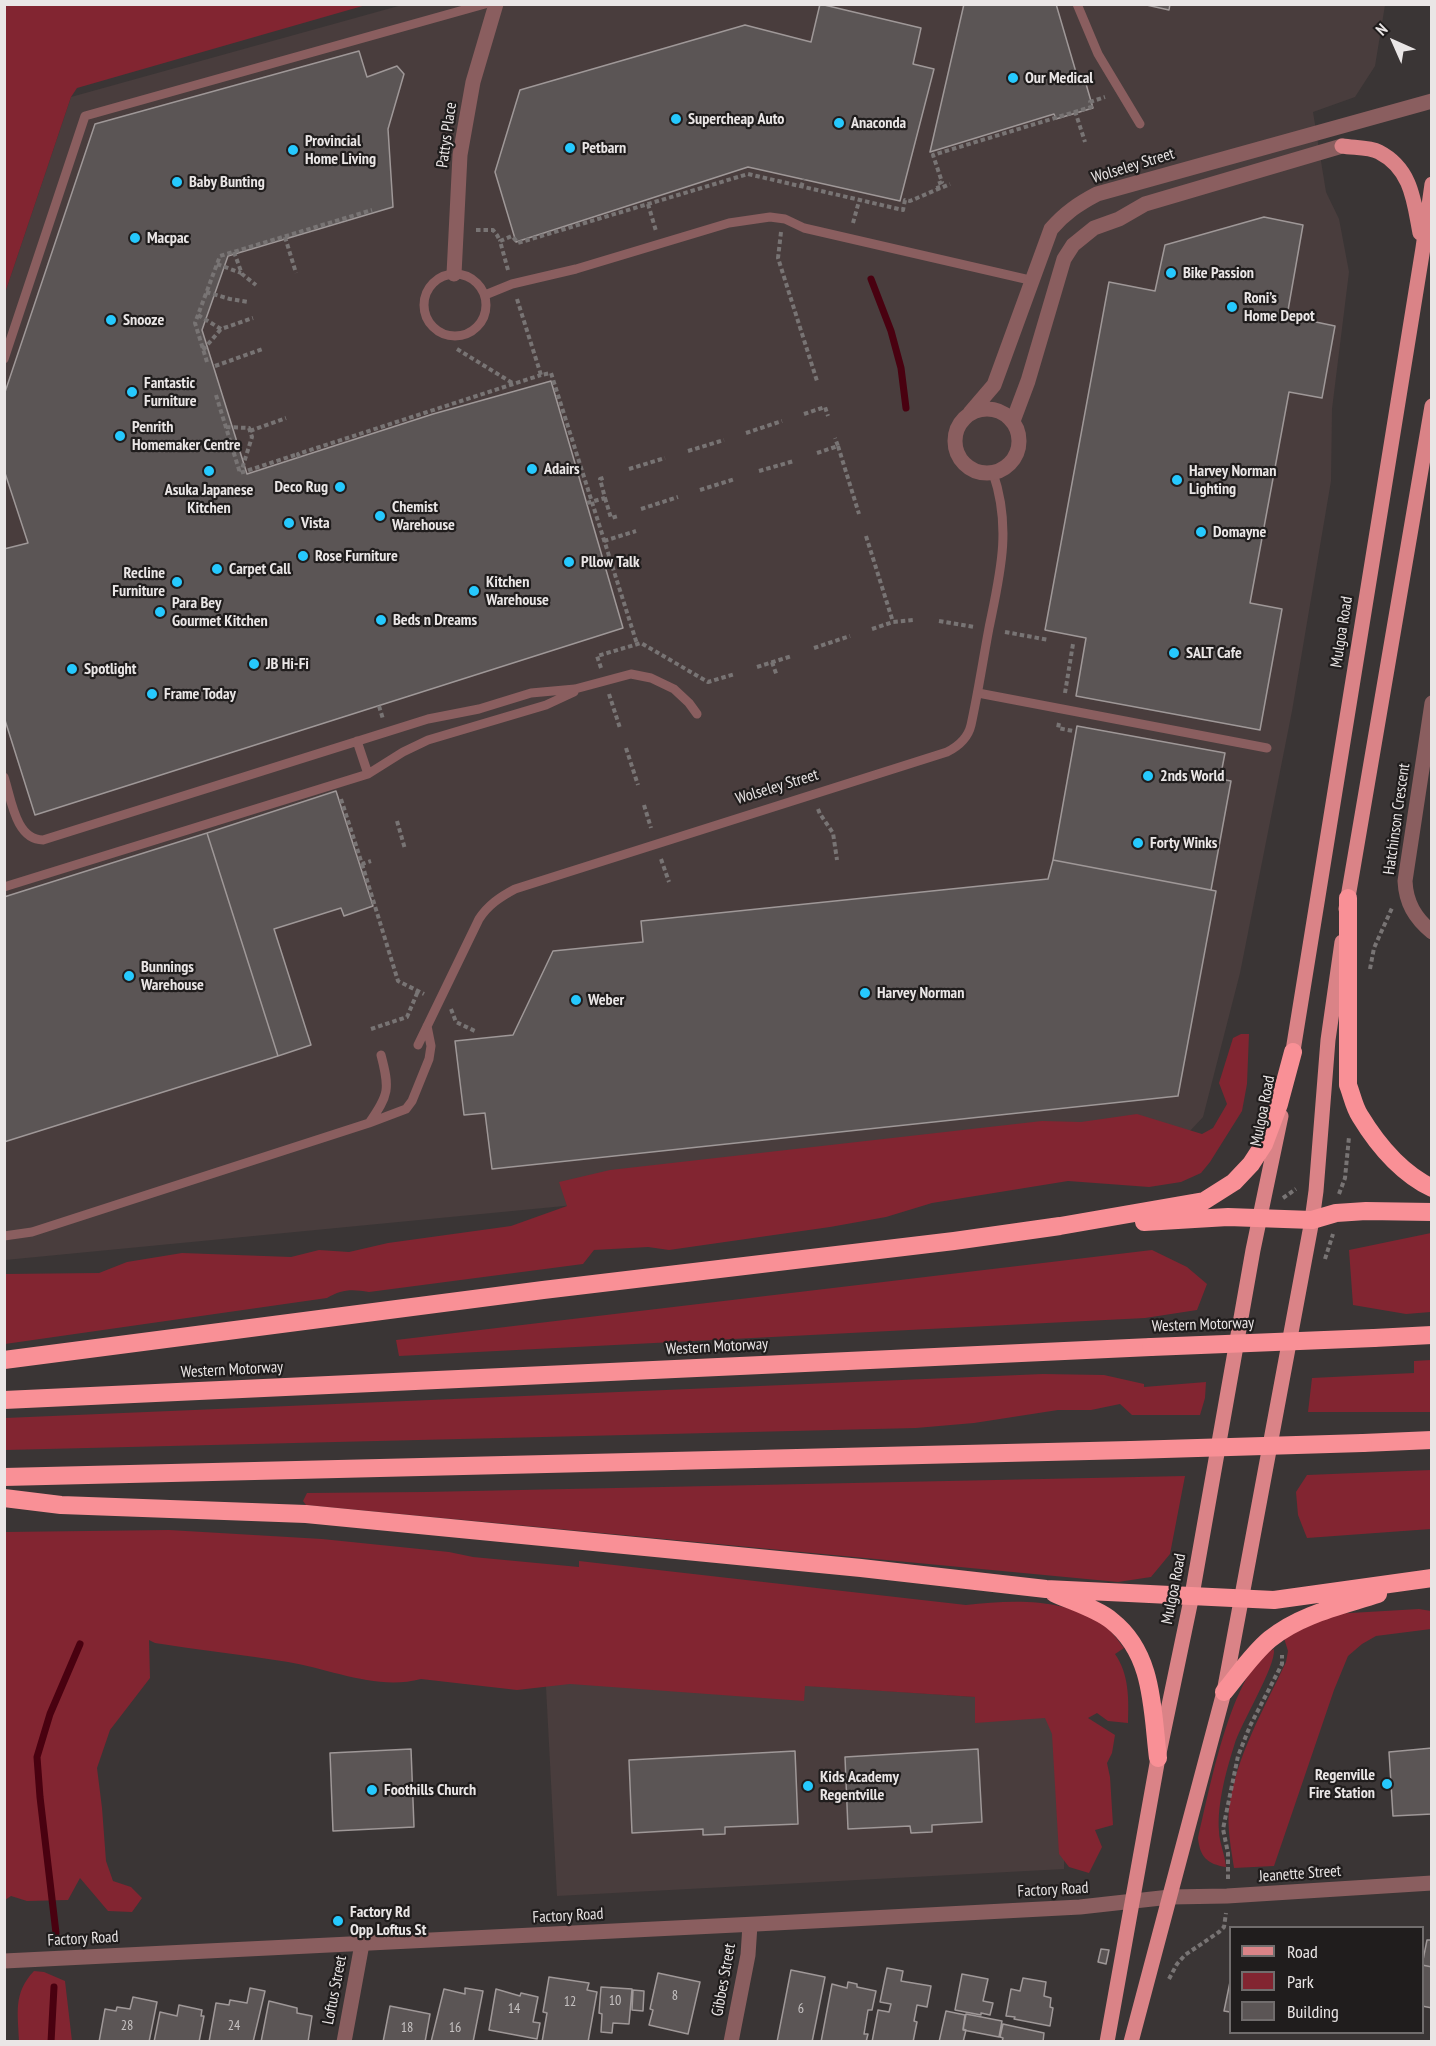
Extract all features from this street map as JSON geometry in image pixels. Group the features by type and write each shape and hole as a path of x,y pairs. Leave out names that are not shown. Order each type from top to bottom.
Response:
{"highway":[{"path":"1348,898 1348,1085 1358,1114 1381,1146 1401,1168 1431,1188"},
{"path":"4,1360 543,1290 774,1264 1060,1226 1204,1201 1234,1182 1251,1164 1264,1144 1279,1104 1293,1052"},
{"path":"1060,1226 1228,1217 1312,1220 1336,1213 1431,1212"},
{"name":"Western Motorway","path":"4,1400 1431,1335"},
{"path":"4,1477 1131,1450 1431,1440"},
{"path":"4,1498 61,1505 306,1514 861,1568 1046,1589 1274,1600 1431,1578"},
{"path":"1224,1692 1262,1647 1295,1623 1322,1611 1431,1578"},
{"path":"1046,1589 1111,1619 1137,1649 1147,1673 1158,1758"}],"main road":[{"path":"1342,146 1378,152 1397,166 1411,186 1423,248"},
{"name":"Mulgoa Road","path":"1107,2042 1134,1902 1158,1758 1192,1595 1253,1250 1293,1052 1423,248 1431,184"},
{"path":"1131,2042 1224,1692 1312,1220 1328,1040 1348,898 1431,406"}],"street":[{"name":"Pattys Place","path":"454,274 460,155 473,82 496,4"},
{"name":"Wolseley Street","path":"970,413 994,385 1052,229 1064,214 1097,194 1431,101"},
{"path":"1013,421 1028,381 1064,259 1082,236 1145,204 1342,146"},
{"path":"979,409 998,410 1013,421 1018,431 1017,453 1003,469 993,473 972,470 957,454 954,444 955,435 958,426 970,413 979,409"},
{"name":"Hatchinson Crescent","path":"1431,703 1405,881 1406,892 1415,916 1431,932"},
{"name":"Jeanette Street","path":"1134,1902 1170,1897 1227,1896 1431,1884"},
{"name":"Factory Road","path":"4,1961 750,1925 1134,1902"},
{"name":"Gibbes Street","path":"731,2042 748,1954 750,1925"},
{"name":"Loftus Street","path":"344,2042 362,1944"}],"lane":[{"path":"4,359 85,116 485,4"},
{"path":"1077,4 1098,54 1140,124"},
{"path":"485,295 512,284 576,268 729,223 770,217 785,219 804,228 1034,281"},
{"path":"454,274 473,279 485,295 485,314 474,329 456,335 440,332 428,319 424,300 434,282 443,276 454,274"},
{"name":"Wolseley Street","path":"418,1045 479,919 486,909 505,894 514,889 625,853 947,752 962,742 970,731 1002,565 1004,516 999,489 993,473"},
{"path":"4,887 368,774 403,752 428,740 546,705 587,686 622,675 641,675 674,689 697,714"},
{"path":"4,777 22,828 31,838 43,840 428,718 479,709 531,693 587,686"},
{"path":"978,693 1267,748"},
{"path":"357,741 368,774"},
{"path":"4,1243 406,1109 412,1101 429,1059 431,1046 427,1026"},
{"path":"369,1123 384,1103 387,1093 381,1055"},
{"path":"4,1236 33,1232"}],"path":[{"path":"939,190 937,184 942,182 933,155 1092,107 1090,102 1121,92"},
{"path":"1076,111 1085,141"},
{"path":"500,241 512,236 518,243 748,174 903,210 906,200 910,201 950,184"},
{"path":"801,187 804,179"},
{"path":"849,238 859,201"},
{"path":"648,204 660,243"},
{"path":"207,362 195,323 220,256 372,210"},
{"path":"476,230 493,230 497,234 508,270"},
{"path":"781,232 778,258 817,381"},
{"path":"285,237 296,273"},
{"path":"234,252 242,274"},
{"path":"217,264 242,274 256,285"},
{"path":"206,292 249,302"},
{"path":"517,298 541,375"},
{"path":"198,315 221,328"},
{"path":"203,350 221,328 254,318"},
{"path":"216,366 263,349"},
{"path":"457,349 514,384"},
{"path":"240,473 551,373 589,503 604,541 637,644"},
{"path":"216,395 240,473"},
{"path":"804,414 825,405 828,416"},
{"path":"226,427 249,428 250,430 286,418"},
{"path":"746,433 782,422"},
{"path":"240,473 252,437 250,430"},
{"path":"835,438 859,514"},
{"path":"688,451 724,440"},
{"path":"817,453 838,446"},
{"path":"629,470 665,458"},
{"path":"759,471 794,461"},
{"path":"606,477 600,479 611,518 618,516"},
{"path":"700,490 735,479"},
{"path":"641,509 678,497"},
{"path":"589,503 605,498"},
{"path":"604,541 636,531"},
{"path":"866,536 893,622"},
{"path":"872,629 893,622 913,620"},
{"path":"939,621 975,627"},
{"path":"1005,632 1048,640"},
{"path":"814,648 850,636"},
{"path":"602,669 597,656 641,643 708,682 735,674"},
{"path":"1065,693 1073,644"},
{"path":"757,667 792,656"},
{"path":"772,662 777,676"},
{"path":"609,693 620,728"},
{"path":"626,748 638,785"},
{"path":"336,784 398,981 424,994"},
{"path":"644,805 651,828"},
{"path":"818,808 834,832 837,860"},
{"path":"397,821 405,849"},
{"path":"661,859 669,882"},
{"path":"362,864 371,861"},
{"path":"1368,978 1374,948 1405,881"},
{"path":"371,1029 407,1017 418,991"},
{"path":"451,1008 456,1022 477,1032"},
{"path":"1338,1200 1345,1178 1349,1137 1346,1130"},
{"path":"1282,1198 1296,1189"},
{"path":"1228,1869 1228,1853 1223,1829 1238,1756 1250,1725 1282,1664 1281,1653"},
{"path":"1167,1984 1172,1972 1185,1955 1224,1927 1226,1916"}],"shaded area":[{"path":"402,5 1385,5 1375,66 1355,97 1313,112 1326,192 1339,219 1349,272 1332,409 1331,481 1292,711 1240,973 1203,1117 1175,1147 5,1260 5,293 71,97"},
{"name":"Kids Academy Regentville","path":"545,1668 1065,1703 1064,1869 557,1896"}],"green space":[{"path":"4,5 366,5 77,88 71,97 5,293"},
{"path":"1241,1034 1249,1034 1247,1084 1242,1111 1201,1173 1181,1182 1149,1187 1068,1181 932,1203 886,1217 830,1227 669,1250 648,1247 594,1250 583,1264 369,1292 347,1290 327,1298 5,1344 5,1274 99,1273 127,1262 182,1253 291,1257 319,1250 349,1252 388,1243 511,1226 567,1206 559,1182 610,1170 1042,1121 1081,1122 1137,1114 1202,1134 1213,1128 1227,1104 1219,1083 1233,1038"},
{"path":"1431,1233 1431,1312 1406,1314 1353,1305 1349,1250"},
{"path":"1152,1250 1187,1267 1207,1284 1197,1310 1145,1318 399,1356 396,1340"},
{"path":"1431,1360 1431,1412 1308,1412 1312,1378 1414,1373 1414,1361"},
{"path":"1043,1374 1104,1375 1144,1384 1144,1387 1206,1382 1205,1398 1200,1415 1132,1415 1120,1404 1091,1410 1058,1410 974,1423 916,1428 5,1450 5,1418"},
{"path":"1431,1470 1431,1529 1307,1538 1298,1515 1296,1492 1307,1475"},
{"path":"1185,1476 1170,1554 1151,1577 1118,1582 306,1505 303,1501 307,1493"},
{"path":"169,1530 322,1539 579,1567 579,1561 966,1605 1036,1602 1071,1609 1105,1626 1124,1648 1115,1654 1126,1678 1128,1723 1108,1721 1097,1713 1088,1718 1115,1735 1112,1753 1107,1763 1113,1825 1095,1830 1102,1847 1089,1873 1069,1867 1059,1854 1052,1734 1045,1718 975,1723 975,1697 805,1686 804,1701 570,1684 517,1690 421,1679 404,1682 371,1681 288,1662 155,1643 149,1640 150,1678 110,1730 97,1768 106,1861 113,1881 131,1887 142,1898 132,1912 108,1911 80,1878 68,1900 27,1901 11,1896 5,1900 5,1532"},
{"path":"1419,1609 1431,1611 1431,1629 1376,1636 1348,1656 1334,1690 1274,1866 1234,1868 1229,1823 1233,1789 1244,1751 1286,1662 1288,1651 1284,1638 1333,1614"},
{"path":"1274,1649 1264,1682 1238,1736 1225,1777 1219,1835 1226,1867 1219,1866 1209,1862 1203,1855 1198,1838 1216,1764 1234,1706 1246,1680 1259,1661"},
{"path":"34,1971 44,1972 65,1981 72,2041 19,2041 18,2004 23,1987"}],"building":[{"path":"820,4 921,28 913,64 934,69 900,201 748,167 516,242 495,172 520,90 745,25 811,42"},
{"name":"Our Medical","path":"964,4 1056,4 1078,79 1084,77 1093,108 1056,119 1054,114 930,152"},
{"path":"1142,4 1170,4 1169,10"},
{"name":"Penrith Homemaker Centre","path":"359,51 367,77 397,66 404,74 388,129 393,207 228,256 202,330 247,474 433,414 551,381 623,628 35,815 4,717 4,549 28,543 4,470 4,395 95,124"},
{"path":"1264,217 1303,225 1287,316 1335,326 1322,398 1289,392 1250,603 1282,609 1260,730 1076,696 1086,638 1045,630 1109,282 1155,291 1165,245"},
{"path":"1077,726 1225,753 1220,779 1231,781 1211,890 1053,860"},
{"path":"336,791 373,906 344,916 341,908 274,929 311,1045 278,1056 207,833"},
{"name":"Bunnings Warehouse","path":"207,833 278,1056 4,1142 4,897"},
{"name":"Harvey Norman","path":"1053,860 1216,891 1178,1096 492,1169 485,1113 464,1115 455,1041 513,1035 553,951 643,942 641,921 1048,879"},
{"path":"1432,1748 1432,1814 1393,1816 1389,1752"},
{"name":"Foothills Church","path":"411,1749 414,1827 333,1831 330,1753"},
{"path":"978,1749 982,1822 932,1825 932,1832 911,1833 910,1826 848,1829 845,1757"},
{"path":"795,1751 798,1824 725,1827 725,1834 703,1835 703,1829 632,1833 629,1760"},
{"path":"1427,1940 1432,1940 1432,1967 1424,1965"},
{"path":"1101,1949 1109,1950 1106,1964 1098,1962"},
{"path":"1424,1965 1432,1967 1432,2008 1424,2006"},
{"path":"887,1968 903,1971 901,1981 931,1986 927,2007 917,2005 914,2021 917,2022 913,2042 872,2042 878,2010 889,2012 891,2004 880,2002"},
{"path":"791,1970 825,1977 812,2042 777,2042"},
{"path":"658,1973 700,1982 688,2034 649,2025"},
{"path":"962,1974 988,1979 983,2001 993,2003 990,2015 955,2010"},
{"path":"549,1977 589,1983 587,1990 597,1992 588,2042 542,2042 547,2013 543,2012"},
{"path":"1023,1978 1046,1982 1044,1996 1051,1998 1050,2007 1053,2008 1050,2026 1006,2016 1011,1989 1020,1991"},
{"path":"848,1982 857,1984 857,1987 876,1991 872,2010 868,2010 864,2034 868,2034 866,2042 821,2042 832,1984 847,1988"},
{"path":"601,1987 632,1989 629,2024 613,2023 612,2033 601,2032 602,2014 599,2013"},
{"path":"1229,1987 1229,2012 1224,2011"},
{"path":"250,1988 265,1991 253,2042 209,2042 216,2003 229,2005 230,2000 247,2003"},
{"path":"465,1988 483,1991 473,2042 431,2042 444,1989 465,1994"},
{"path":"496,1989 520,1996 521,1993 538,1997 533,2022 540,2023 537,2039 489,2030"},
{"path":"633,1990 644,1991 643,2011 632,2010"},
{"path":"133,1997 157,2002 149,2042 99,2042 105,2009 116,2011 117,2007 130,2009"},
{"path":"269,2001 297,2008 297,2013 312,2016 308,2042 261,2042"},
{"path":"179,2005 202,2010 201,2016 204,2016 199,2042 154,2042 160,2012 177,2016"},
{"path":"390,2006 430,2014 425,2042 383,2042"},
{"path":"946,2011 965,2015 963,2029 966,2030 963,2042 939,2042"},
{"path":"966,2014 1002,2021 999,2037 963,2030"},
{"path":"1003,2024 1044,2033 1043,2042 1002,2042 1003,2038 1000,2037"}],"waterway":[{"path":"871,279 891,331 901,368 906,408"},
{"path":"56,1933 37,1757 50,1714 80,1644"},
{"path":"51,2042 54,1987"}],"place":[{"name":"Our Medical","path":"1013,78"},
{"name":"Supercheap Auto","path":"676,119"},
{"name":"Anaconda","path":"839,123"},
{"name":"Petbarn","path":"570,148"},
{"name":"Provincial Home Living","path":"293,150"},
{"name":"Baby Bunting","path":"177,182"},
{"name":"Macpac","path":"135,238"},
{"name":"Bike Passion","path":"1171,273"},
{"name":"Roni’s Home Depot","path":"1232,307"},
{"name":"Snooze","path":"111,320"},
{"name":"Fantastic Furniture","path":"132,392"},
{"name":"Penrith Homemaker Centre","path":"120,436"},
{"name":"Adairs","path":"532,469"},
{"name":"Asuka Japanese Kitchen","path":"209,471"},
{"name":"Harvey Norman Lighting","path":"1177,480"},
{"name":"Deco Rug","path":"340,487"},
{"name":"Chemist Warehouse","path":"380,516"},
{"name":"Vista","path":"289,523"},
{"name":"Domayne","path":"1201,532"},
{"name":"Rose Furniture","path":"303,556"},
{"name":"Pllow Talk","path":"569,562"},
{"name":"Carpet Call","path":"217,569"},
{"name":"Recline Furniture","path":"177,582"},
{"name":"Kitchen Warehouse","path":"474,591"},
{"name":"Para Bey Gourmet Kitchen","path":"160,612"},
{"name":"Beds n Dreams","path":"381,620"},
{"name":"SALT Cafe","path":"1174,653"},
{"name":"JB Hi-Fi","path":"254,664"},
{"name":"Spotlight","path":"72,669"},
{"name":"Frame Today","path":"152,694"},
{"name":"2nds World","path":"1148,776"},
{"name":"Forty Winks","path":"1138,843"},
{"name":"Bunnings Warehouse","path":"129,976"},
{"name":"Harvey Norman","path":"865,993"},
{"name":"Weber","path":"576,1000"},
{"name":"Regenville Fire Station","path":"1387,1784"},
{"name":"Kids Academy Regentville","path":"808,1786"},
{"name":"Foothills Church","path":"372,1790"},
{"name":"Factory Rd Opp Loftus St","path":"338,1921"}]}
